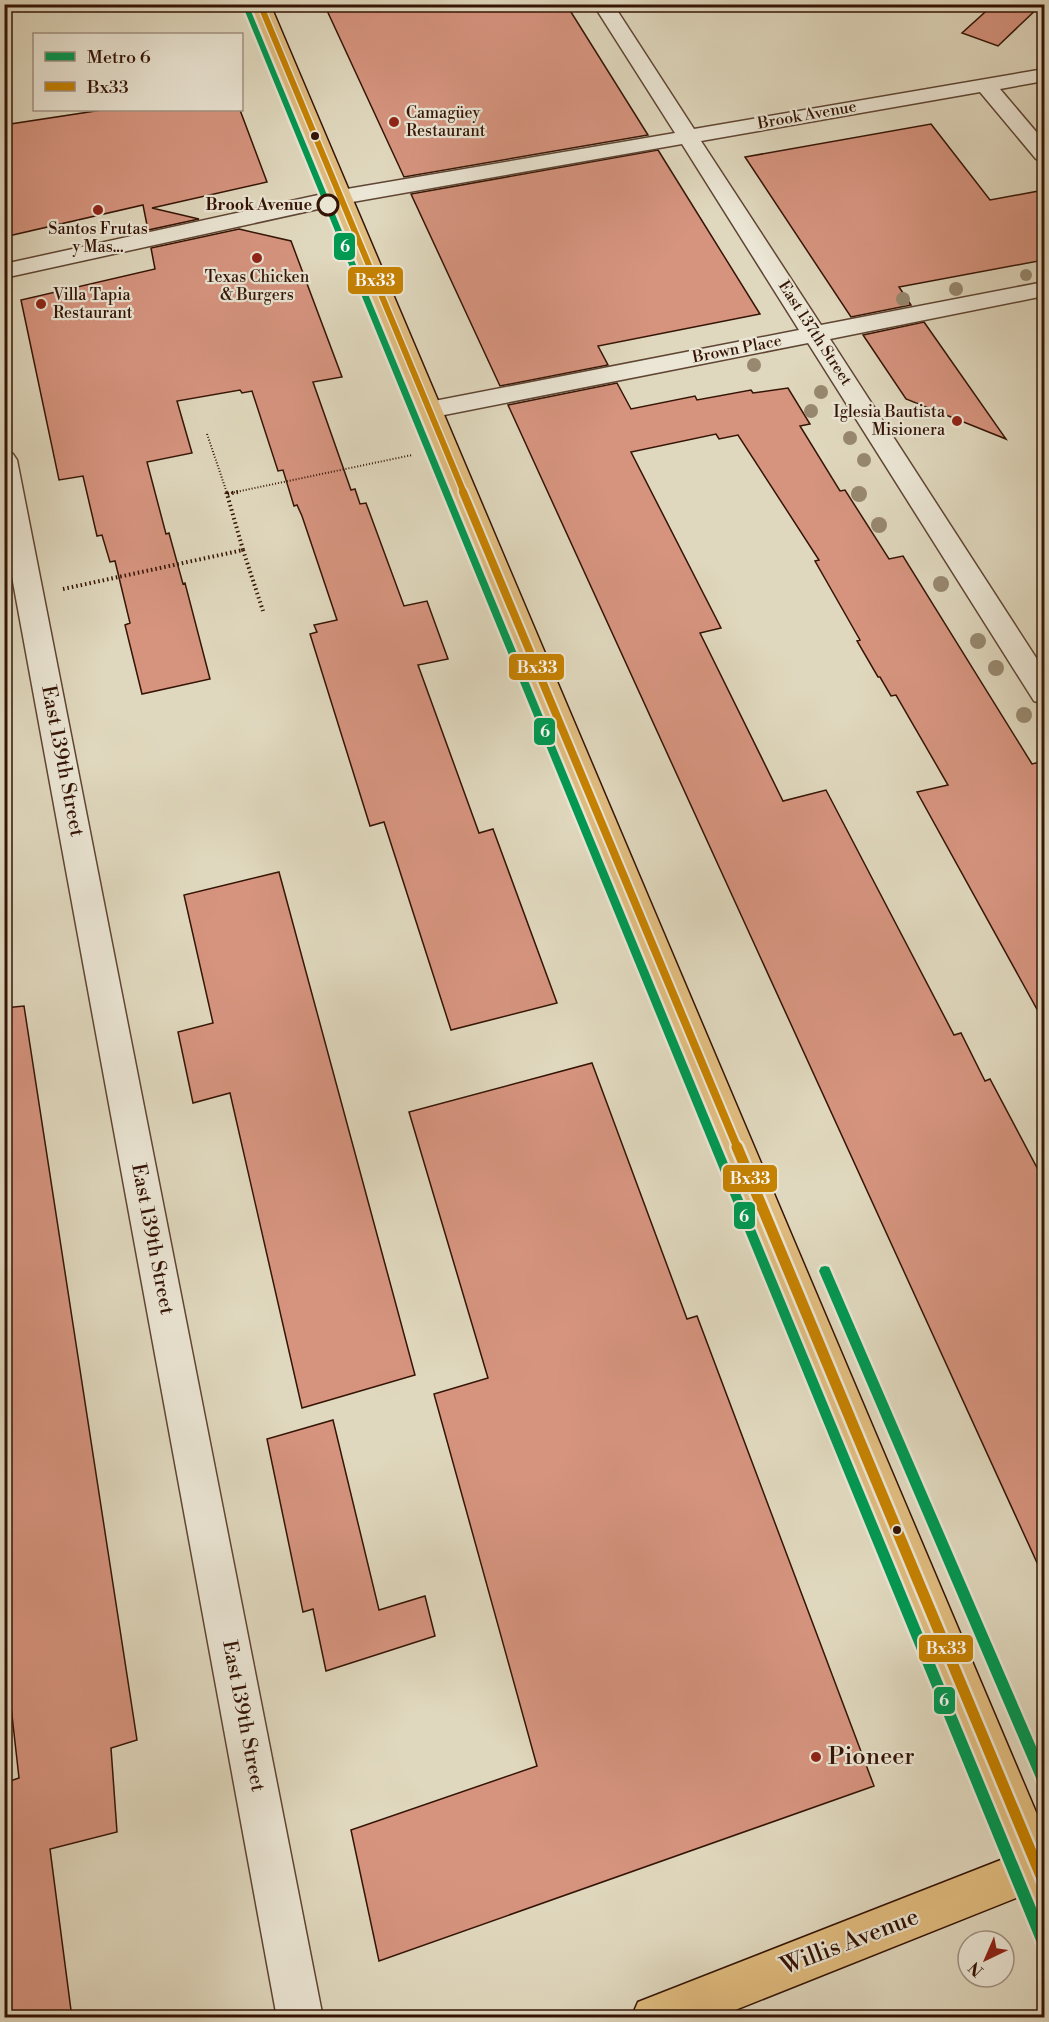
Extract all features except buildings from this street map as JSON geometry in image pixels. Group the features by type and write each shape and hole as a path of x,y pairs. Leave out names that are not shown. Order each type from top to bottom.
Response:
{"main road":[{"path":"260,4 1042,1872"},
{"name":"Willis Avenue","path":"654,2018 942,1907 1042,1872"}],"street":[{"name":"East 137th Street","path":"603,4 1044,693"},
{"name":"Brook Avenue","path":"4,271 341,197 1044,75"},
{"path":"985,85 1044,154"},
{"name":"Brown Place","path":"429,410 1044,289"},
{"name":"East 139th Street","path":"4,460 300,2018"}],"path":[{"path":"207,434 263,611"},
{"path":"227,494 446,447"},
{"path":"30,596 243,550"}],"metro line":[{"name":"6","path":"245,4 1044,1943"},
{"name":"6","path":"825,1271 1044,1780"}],"transit line":[{"name":"Bx33","path":"260,4 1044,1883"}],"place":[{"name":"Camagüey Restaurant","path":"394,122"},
{"name":"Brook Avenue","path":"328,205"},
{"name":"Santos Frutas y Mas...","path":"98,210"},
{"name":"Texas Chicken & Burgers","path":"257,258"},
{"name":"Villa Tapia Restaurant","path":"41,304"},
{"name":"Iglesia Bautista Misionera","path":"957,421"},
{"name":"Pioneer","path":"816,1757"}]}
